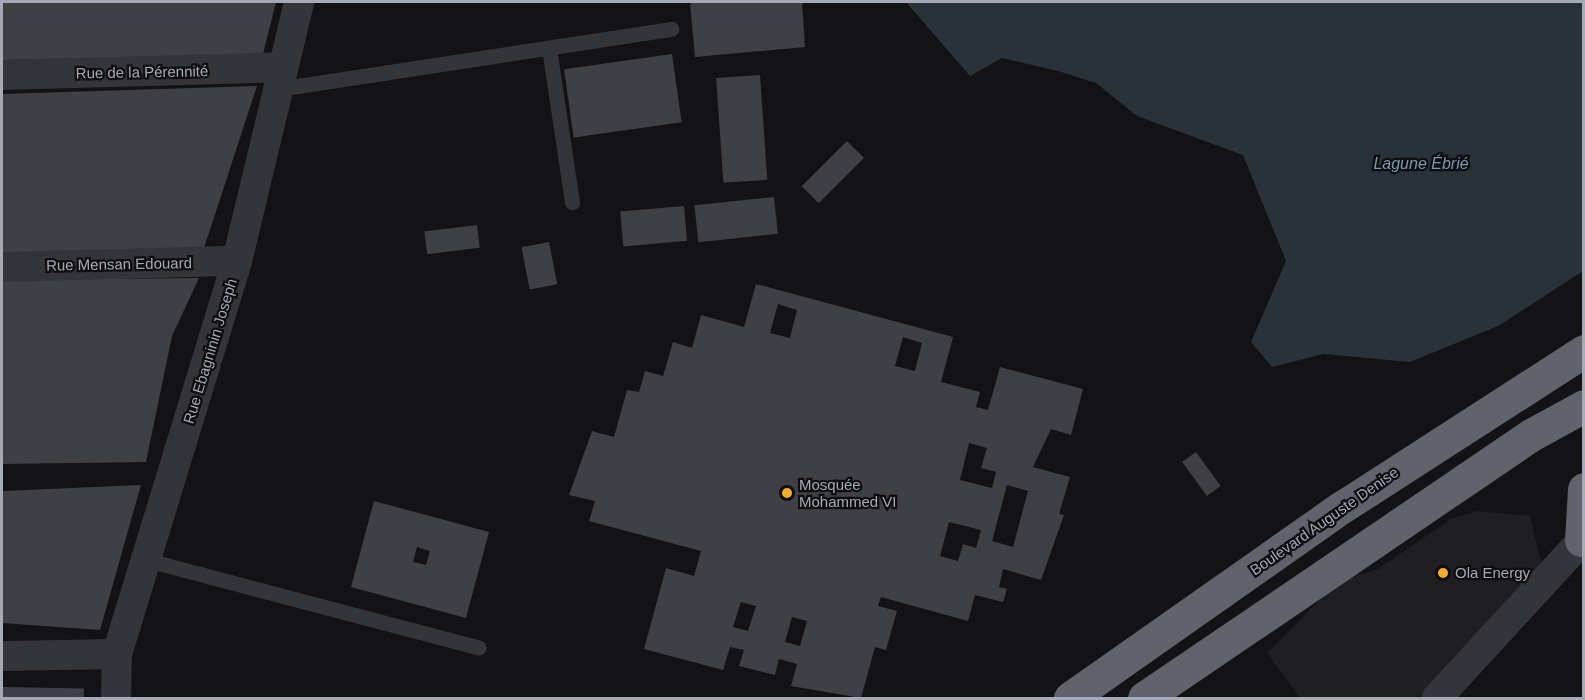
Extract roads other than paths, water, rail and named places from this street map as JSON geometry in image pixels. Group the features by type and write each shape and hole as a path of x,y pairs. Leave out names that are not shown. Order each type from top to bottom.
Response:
{"highway":[{"name":"Boulevard Auguste Denise","path":"1070,699 1342,507 1584,351"},
{"path":"1144,699 1531,435 1584,406"},
{"path":"1582,539 1584,489"}],"street":[{"name":"Rue Ebagninin Joseph","path":"116,699 117,654 237,261 299,2"},
{"name":"Rue de la Pérennité","path":"2,75 281,78"},
{"name":"Rue Mensan Edouard","path":"2,267 237,261"},
{"path":"1437,699 1582,539"},
{"path":"2,656 117,654"}],"lane":[{"path":"281,78 549,48 671,29"},
{"path":"549,48 572,202"},
{"path":"147,560 479,648"}],"water":[{"name":"Lagune Ébrié","path":"906,2 1583,2 1583,271 1498,326 1410,362 1323,354 1272,367 1251,342 1286,261 1243,155 1137,116 1096,83 1058,71 1002,58 970,76"}],"place":[{"name":"Mosquée Mohammed VI","path":"787,493"},
{"name":"Ola Energy","path":"1443,573"}]}
